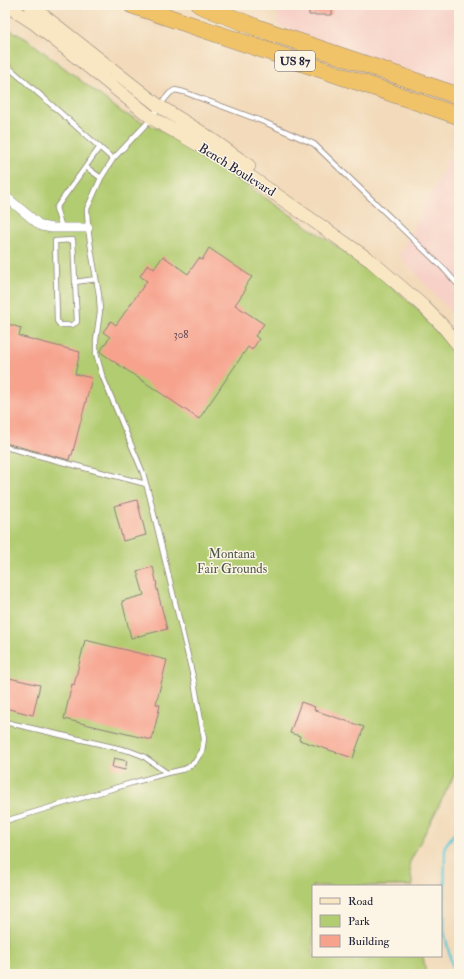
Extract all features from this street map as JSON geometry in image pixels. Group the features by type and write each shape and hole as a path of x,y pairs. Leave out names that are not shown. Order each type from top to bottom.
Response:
{"highway":[{"name":"US 87","path":"132,5 459,116"},
{"name":"US 87","path":"200,5 255,27 459,96"}],"main road":[{"name":"Bench Boulevard","path":"6,5 34,23 152,118 235,166 366,256 423,306 459,346"},
{"path":"30,5 159,106 234,155 387,262 429,301 459,333"}],"street":[{"path":"5,196 41,226 88,228"}],"lane":[{"path":"5,64 113,159"},
{"path":"5,821 185,769 194,762 202,751 204,739 194,681 160,537 143,473 102,375 96,353 96,340 100,312 99,295 88,228 88,209 101,178 113,159 152,118 159,106 170,93 175,90 184,92 264,122 314,144 459,286"},
{"path":"62,228 56,208 100,148"},
{"path":"86,166 101,178"},
{"path":"74,240 75,282 77,322 72,325 60,325 57,321 55,241 74,240"},
{"path":"75,282 96,280"},
{"path":"5,447 146,484"},
{"path":"5,722 130,751 143,756 167,773"}],"shaded area":[{"path":"279,5 459,5 459,87 278,25"},
{"path":"459,138 459,320 399,256"}],"green space":[{"name":"Montana Fair Grounds","path":"5,27 28,40 123,113 161,130 245,184 379,275 418,309 459,357 459,766 409,864 413,885 312,885 312,957 423,957 426,974 5,974"}],"building":[{"path":"309,5 332,5 332,15 309,15"},
{"path":"209,248 252,277 235,305 264,324 255,336 259,339 252,350 248,347 199,419 100,352 110,337 103,332 111,321 116,325 147,281 140,276 148,264 154,269 163,256 188,274 199,258 202,260"},
{"path":"5,323 21,328 19,336 80,352 75,374 92,378 72,455 70,455 69,460 5,443"},
{"path":"137,500 146,535 123,541 114,506"},
{"path":"153,567 167,629 131,638 122,601 144,595 137,571"},
{"path":"85,640 167,660 156,704 160,705 152,740 64,719 72,684 74,685"},
{"path":"5,677 40,685 33,715 5,708"},
{"path":"301,702 315,707 314,710 364,727 353,758 299,740 300,736 290,733"},
{"path":"114,758 127,761 125,770 112,767"}],"waterway":[{"path":"454,974 444,931 445,846 459,827"}]}
